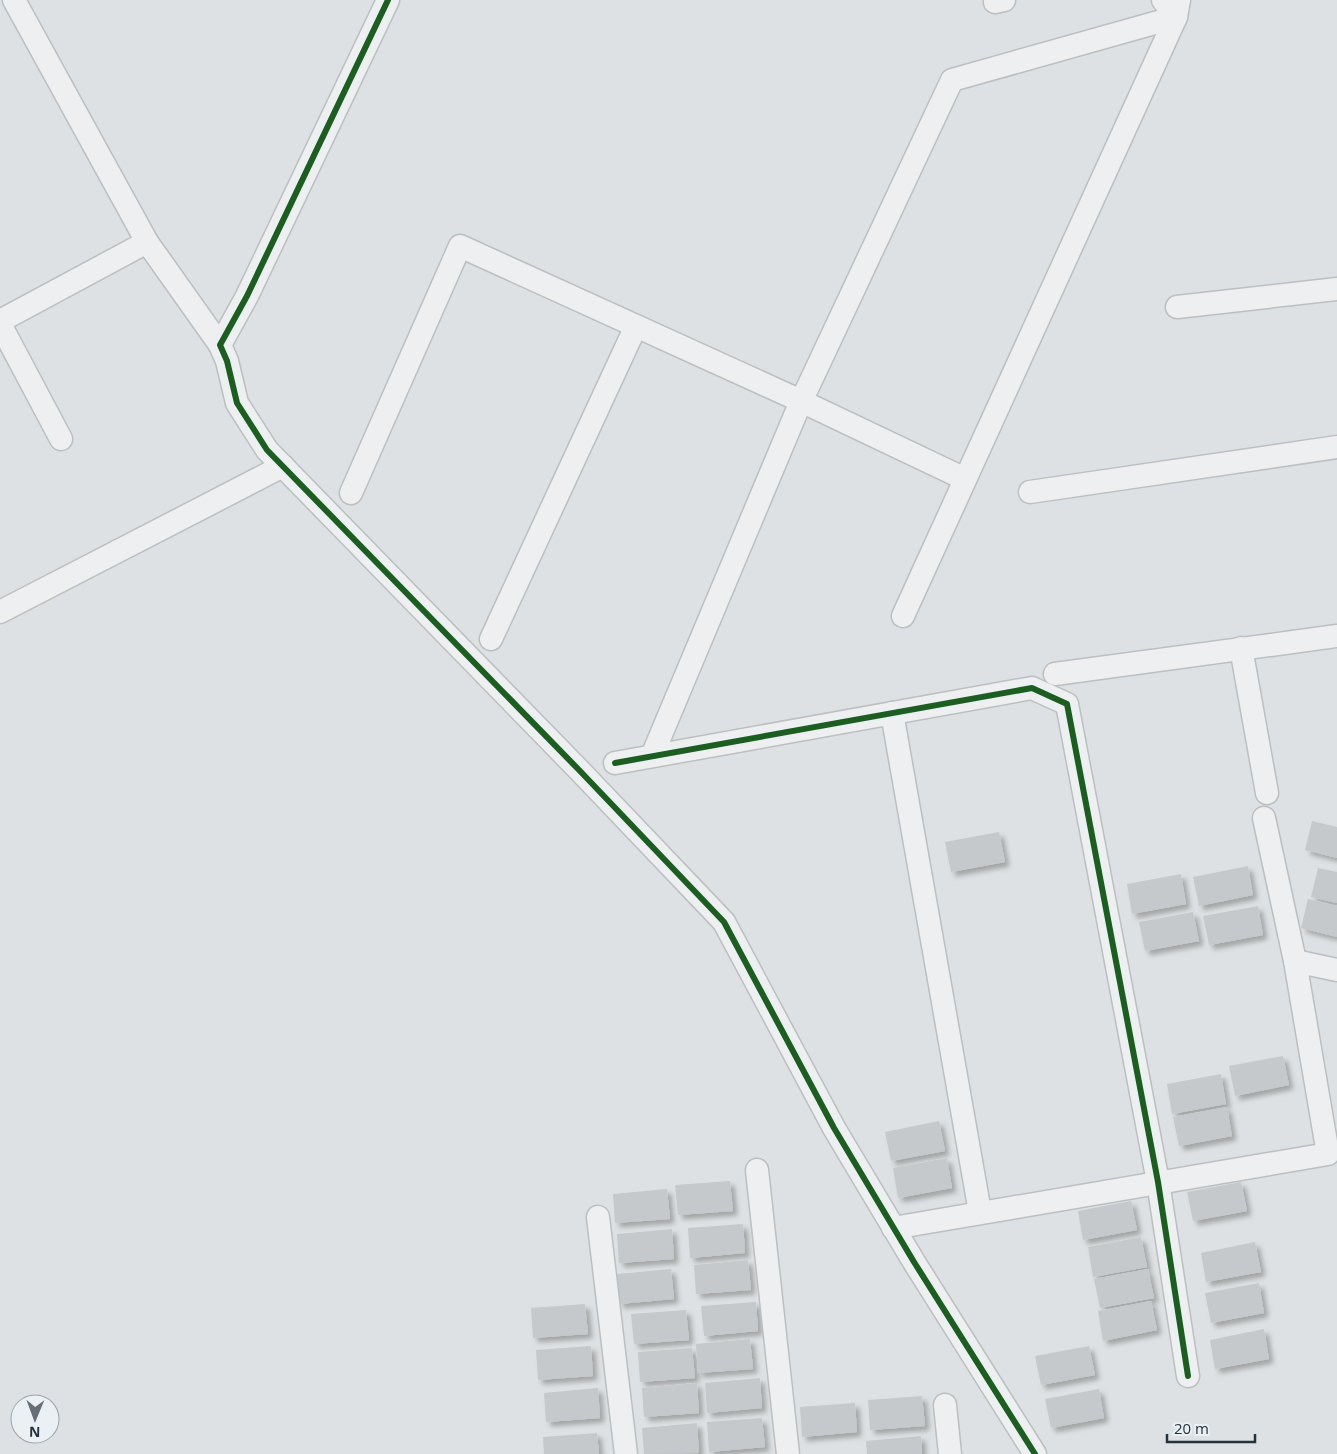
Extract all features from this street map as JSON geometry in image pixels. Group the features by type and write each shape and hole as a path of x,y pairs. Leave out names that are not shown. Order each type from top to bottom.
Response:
{"street":[{"path":"14,0 146,242 220,345 227,361 237,403 267,450 724,922 834,1128 893,1228 1035,1454"},
{"path":"220,345 247,296 388,0"},
{"path":"652,756 801,401 952,80 1173,6"},
{"path":"903,616 1173,6"},
{"path":"61,439 0,323 146,242"},
{"path":"351,492 460,246 801,401 965,479"},
{"path":"1176,307 1337,289"},
{"path":"491,639 636,326"},
{"path":"1030,492 1337,447"},
{"path":"0,612 283,466"},
{"path":"1056,674 1337,636"},
{"path":"1241,648 1268,793"},
{"path":"615,763 1032,688 1067,704 1158,1182 1188,1376"},
{"path":"892,713 980,1212"},
{"path":"893,1228 1328,1154 1295,961 1264,818"},
{"path":"1295,961 1337,970"},
{"path":"757,1170 788,1454"},
{"path":"598,1217 626,1454"},
{"path":"945,1405 950,1454"}],"building":[{"path":"1312,821 1337,827 1337,858 1305,850"},
{"path":"999,832 1005,862 951,872 945,842"},
{"path":"1248,866 1253,895 1199,906 1193,877"},
{"path":"1318,868 1337,872 1337,903 1311,897"},
{"path":"1181,874 1186,904 1132,914 1127,884"},
{"path":"1308,899 1337,906 1337,937 1301,928"},
{"path":"1258,906 1263,935 1209,945 1203,916"},
{"path":"1193,912 1199,941 1145,951 1139,922"},
{"path":"1283,1056 1289,1085 1235,1096 1229,1066"},
{"path":"1221,1074 1226,1104 1172,1114 1167,1084"},
{"path":"1227,1107 1232,1136 1179,1146 1173,1117"},
{"path":"939,1121 945,1151 891,1161 885,1132"},
{"path":"947,1158 952,1188 898,1198 893,1168"},
{"path":"730,1181 733,1211 678,1215 675,1185"},
{"path":"1241,1182 1247,1211 1193,1221 1187,1192"},
{"path":"667,1189 670,1219 615,1223 613,1194"},
{"path":"1131,1201 1137,1230 1083,1240 1078,1211"},
{"path":"743,1224 745,1253 690,1258 688,1228"},
{"path":"672,1229 674,1259 619,1263 617,1234"},
{"path":"1141,1237 1147,1267 1093,1277 1088,1247"},
{"path":"1255,1242 1261,1272 1206,1282 1201,1253"},
{"path":"748,1260 751,1290 696,1294 694,1265"},
{"path":"671,1269 674,1299 619,1304 617,1274"},
{"path":"1148,1269 1154,1298 1100,1308 1094,1279"},
{"path":"1259,1283 1264,1313 1211,1323 1205,1293"},
{"path":"1151,1301 1157,1330 1103,1341 1098,1311"},
{"path":"756,1302 758,1331 704,1336 701,1306"},
{"path":"585,1304 588,1334 533,1338 531,1308"},
{"path":"686,1310 689,1340 634,1344 631,1314"},
{"path":"1264,1329 1269,1359 1215,1369 1210,1340"},
{"path":"750,1339 753,1369 698,1373 696,1344"},
{"path":"591,1346 593,1376 538,1380 536,1350"},
{"path":"1089,1346 1095,1375 1041,1385 1035,1356"},
{"path":"692,1348 695,1378 640,1382 638,1352"},
{"path":"760,1378 762,1408 707,1413 705,1383"},
{"path":"697,1383 699,1413 644,1417 642,1388"},
{"path":"598,1388 600,1418 546,1422 544,1393"},
{"path":"1099,1389 1104,1418 1051,1428 1045,1399"},
{"path":"922,1396 925,1426 870,1430 868,1400"},
{"path":"855,1403 857,1432 802,1437 800,1407"},
{"path":"762,1418 765,1447 709,1452 707,1422"},
{"path":"697,1423 699,1453 644,1454 642,1428"},
{"path":"597,1433 599,1454 544,1454 543,1437"},
{"path":"921,1436 922,1454 867,1454 866,1441"}],"cycle path":[{"path":"388,0 247,296 220,345 227,361 237,403 267,450 580,771 724,922 834,1128 914,1262 1035,1454"},
{"path":"615,763 1032,688 1067,704 1158,1182 1188,1376"}]}
